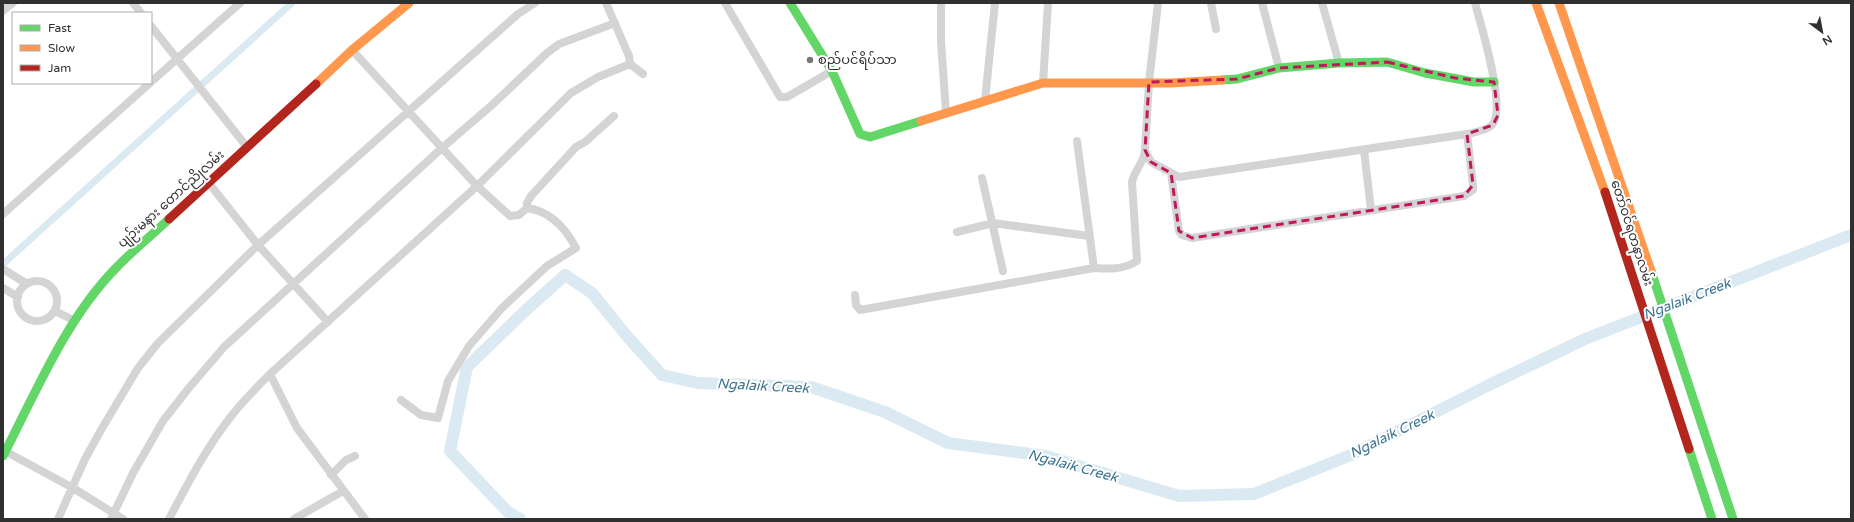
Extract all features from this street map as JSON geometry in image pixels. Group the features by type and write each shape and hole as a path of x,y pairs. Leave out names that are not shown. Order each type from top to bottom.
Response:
{"main road":[{"name":"ပျဉ်းမနား တောင်ညိုလမ်း","path":"4,452 74,321 89,300 115,269 352,50 409,3"},
{"path":"790,3 832,71 858,131 860,134 866,136 875,136 985,100 1043,83 1237,79 1279,68 1339,63 1387,62 1425,73 1474,82 1494,82"},
{"name":"တော်ဝင်ရတနာလမ်း","path":"1536,3 1610,204 1712,519"},
{"name":"တော်ဝင်ရတနာလမ်း","path":"1559,3 1627,197 1734,519"}],"street":[{"path":"3,11 13,3"},
{"path":"133,3 140,12"},
{"path":"152,82 239,3"},
{"path":"58,519 85,459 138,368 174,326 258,245 518,14 535,3"},
{"path":"606,3 630,56 630,64"},
{"path":"725,3 780,97 787,97 832,71"},
{"path":"941,3 941,41 946,113"},
{"path":"985,100 995,3"},
{"path":"1043,83 1048,3"},
{"path":"855,295 856,305 860,310 1094,268 1113,269 1129,266 1137,261 1132,182 1135,171 1144,159 1149,82 1158,3"},
{"path":"1211,3 1216,29"},
{"path":"1262,3 1279,68"},
{"path":"1322,3 1339,63"},
{"path":"1145,150 1151,162 1179,177 1467,134 1487,129 1493,125 1498,116 1490,58 1475,3"},
{"path":"112,516 154,435 175,404 224,348 548,53 559,44 615,23"},
{"path":"152,27 248,147"},
{"path":"352,50 477,186 510,216 519,215 527,208 527,203 531,196 576,147 585,142 614,116"},
{"path":"630,64 643,74"},
{"path":"169,519 198,463 216,436 242,404 270,374 477,186 571,93 598,77 630,64"},
{"path":"3,214 150,84"},
{"path":"1171,173 1179,231 1186,237 1464,196 1470,193 1473,186 1467,134"},
{"path":"1077,141 1094,268"},
{"path":"1364,150 1371,210"},
{"path":"982,178 1003,271"},
{"path":"208,182 258,245 328,322"},
{"path":"402,400 422,415 438,418 448,381 469,346 502,308 547,266 576,248 570,235 555,221 537,210 527,208"},
{"path":"957,232 992,223 1089,236"},
{"path":"3,269 27,284"},
{"path":"40,282 51,287 57,299 54,311 45,320 33,321 22,315 17,303 21,290 27,284 40,282"},
{"path":"3,288 18,297"},
{"path":"54,311 74,321"},
{"path":"270,374 298,428 365,519"},
{"path":"4,452 73,488 112,516 123,519"},
{"path":"332,475 346,460 355,456"},
{"path":"294,519 343,491"}],"highlighted area":[{"path":"1387,62 1455,78 1494,82 1498,115 1493,125 1467,134 1473,185 1464,196 1192,238 1179,231 1171,173 1151,162 1145,150 1149,82 1237,79 1279,68"}],"waterway":[{"path":"3,264 292,3"},
{"name":"Ngalaik Creek","path":"520,519 508,512 450,451 467,367 565,275 592,293 626,335 662,375 698,383 811,387 885,412 948,443 1046,456 1179,496 1254,494 1351,455 1489,385 1585,339 1851,235"}],"traffic: fast":[{"path":"790,3 832,71 860,134 870,137 921,121"},
{"path":"1222,80 1237,79 1279,68 1339,63 1387,62 1425,73 1474,82 1494,82"},
{"path":"3,456 53,358 81,311 97,289 115,269 169,219"},
{"path":"1651,271 1733,519"},
{"path":"1689,449 1712,519"}],"traffic: slow":[{"path":"316,84 352,50 409,3"},
{"path":"1536,3 1605,192"},
{"path":"1559,3 1651,271"},
{"path":"921,121 1043,83 1171,83 1222,80"}],"traffic: jam":[{"path":"169,219 316,84"},
{"path":"1605,192 1689,449"}],"place":[{"name":"စည်ပင်ရိပ်သာ","path":"810,60"}]}
